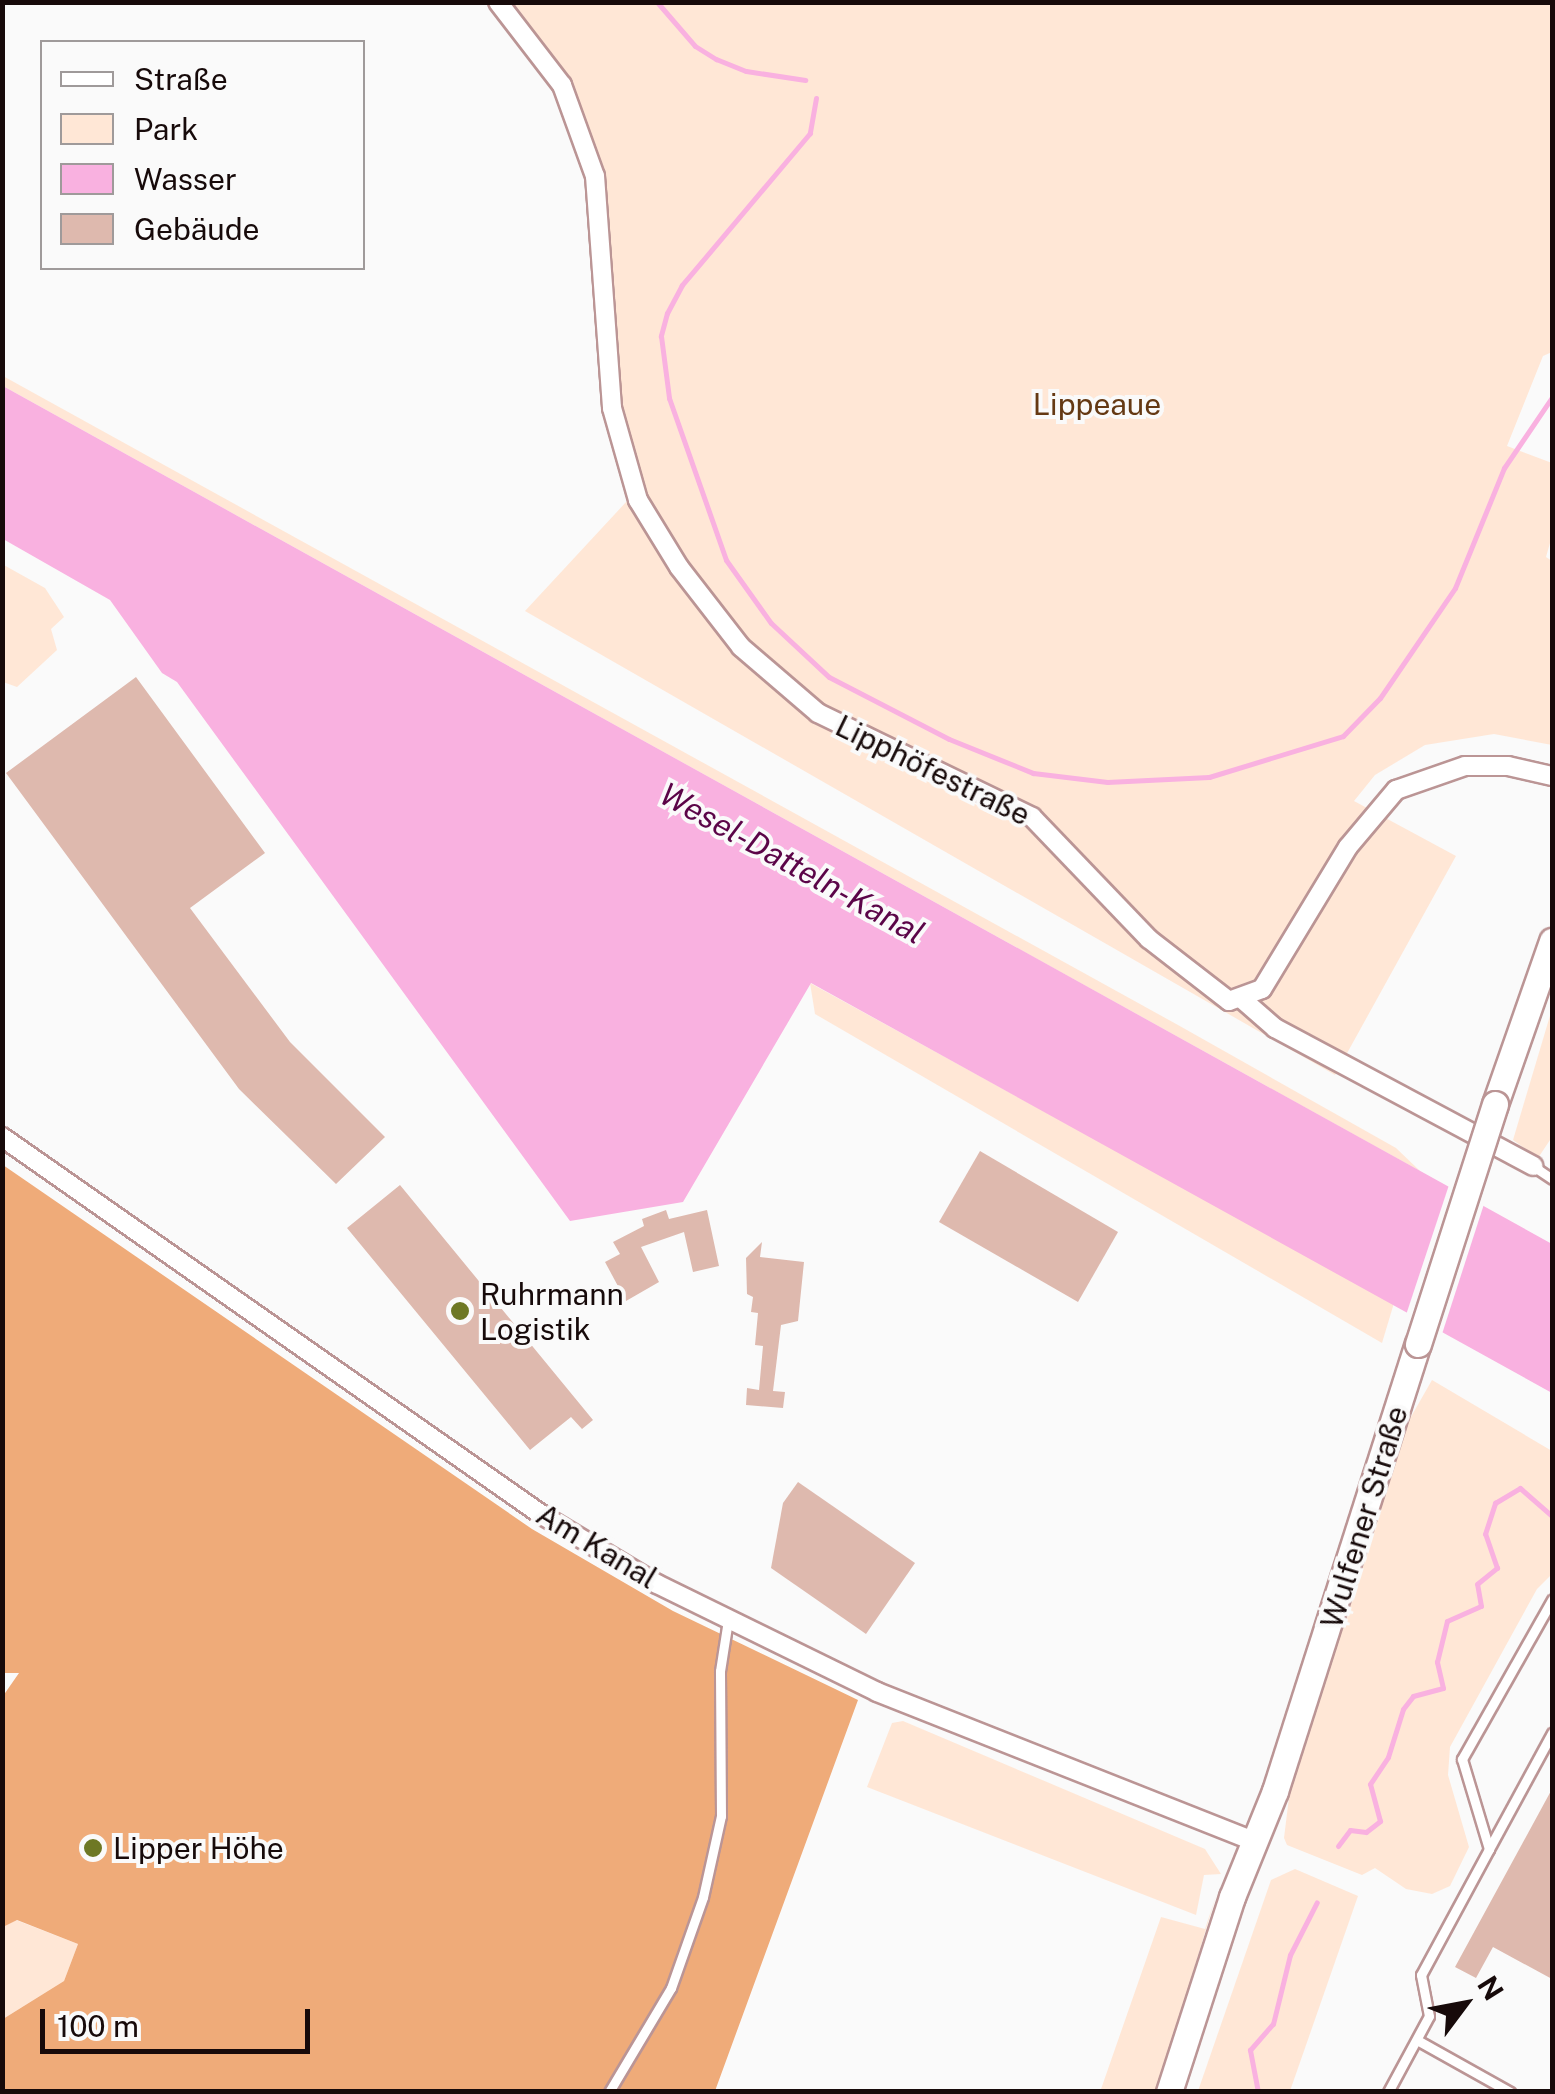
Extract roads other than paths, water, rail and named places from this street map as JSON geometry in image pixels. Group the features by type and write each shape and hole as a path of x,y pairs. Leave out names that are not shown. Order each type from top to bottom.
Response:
{"main road":[{"name":"Wulfener Straße","path":"1169,2092 1336,1608 1495,1104 1552,940"}],"street":[{"name":"Lipphöfestraße","path":"498,2 546,60 581,131 600,208 618,445 647,518 700,597 787,690 861,738 1032,817 1190,976 1222,998 1243,1000 1276,1028 1534,1166"},
{"path":"1243,1000 1262,990 1348,848 1396,790 1464,766 1508,766 1552,776"},
{"name":"Am Kanal","path":"2,1138 542,1515 728,1620 890,1697 1254,1840"}],"lane":[{"path":"1534,1166 1552,1179"},
{"path":"1489,1849 1462,1758 1552,1600"},
{"path":"609,2092 670,1988 703,1897 721,1816 720,1672 728,1620"},
{"path":"1388,2092 1429,2016 1420,1975 1552,1733"},
{"path":"1416,2040 1510,2092"}],"water":[{"name":"Wesel-Datteln-Kanal","path":"3,386 1552,1244 1552,1393 811,983 683,1202 570,1221 177,682 162,673 110,600 3,539"}],"waterway":[{"path":"657,2 695,46 716,59 746,71 805,80"},
{"path":"816,98 810,133 682,285 667,313 661,336 669,398 726,560 771,623 829,677 949,739 1033,773 1107,782 1209,777 1343,736 1380,698 1455,588 1504,468 1552,397"},
{"path":"1338,1846 1350,1830 1366,1832 1380,1821 1370,1784 1388,1757 1403,1709 1413,1696 1443,1688 1437,1662 1447,1621 1481,1606 1477,1584 1497,1568 1485,1534 1495,1503 1520,1488 1552,1516"},
{"path":"1258,2092 1250,2050 1273,2024 1290,1955 1317,1902"}],"place":[{"name":"Ruhrmann Logistik","path":"460,1311"},
{"name":"Lipper Höhe","path":"93,1848"}],"park label":[{"name":"Lippeaue","path":"1097,404"}]}
